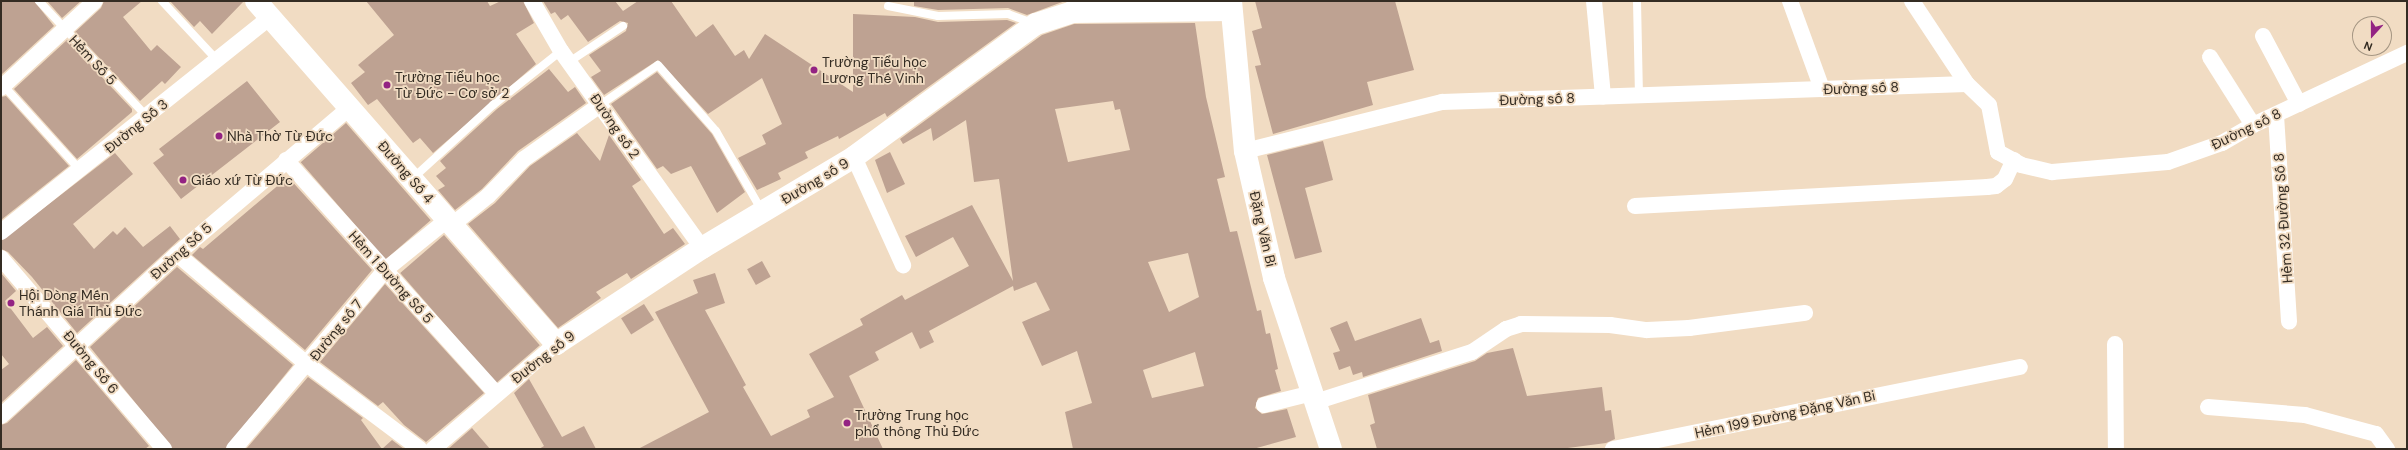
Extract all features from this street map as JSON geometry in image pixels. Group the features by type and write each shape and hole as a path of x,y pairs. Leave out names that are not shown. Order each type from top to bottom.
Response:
{"street":[{"path":"2,86 94,1"},
{"name":"Đường Số 4","path":"256,1 556,344"},
{"name":"Đường số 2","path":"532,1 565,57 702,248"},
{"path":"1594,1 1603,97"},
{"path":"1790,1 1822,89"},
{"path":"1912,1 1967,84"},
{"name":"Đường số 9","path":"432,449 556,344 702,248 854,157 1036,24 1072,12 1231,6"},
{"name":"Đặng Văn Bi","path":"1231,6 1245,151 1274,278 1314,398 1326,448"},
{"name":"Đường Số 3","path":"1,232 147,118 270,17"},
{"path":"2263,36 2298,104"},
{"name":"Đường số 8","path":"1245,151 1442,102 1967,84 1989,105 1998,152 2014,160 2052,172 2168,162 2222,143 2253,125 2407,53"},
{"path":"2210,57 2253,125"},
{"name":"Đường số 7","path":"234,449 308,365 384,270 488,196 524,159 600,105"},
{"name":"Đường Số 5","path":"1,416 79,346 177,254 349,108"},
{"name":"Hẻm 32 Đường Số 8","path":"2276,115 2289,322"},
{"path":"854,157 903,265"},
{"name":"Hẻm 1 Đường Số 5","path":"286,160 496,394"},
{"path":"1635,206 1996,186 2005,179 2014,160"},
{"path":"177,254 308,365 420,449"},
{"name":"Đường Số 6","path":"1,258 79,346 164,449"},
{"path":"1264,405 1314,398 1472,352 1506,329 1521,324 1610,324 1629,329 1668,329 1805,313"},
{"path":"2115,344 2116,449"},
{"name":"Hẻm 199 Đường Đặng Văn Bi","path":"1613,449 1956,378 2020,367"},
{"path":"2208,407 2305,415 2376,434 2387,449"}],"lane":[{"name":"Hẻm Số 5","path":"39,1 147,118"},
{"path":"162,1 217,60"},
{"path":"1637,1 1639,95"},
{"path":"888,6 938,16 1008,14 1036,24"},
{"path":"412,179 493,105 565,57 624,26"},
{"path":"600,105 658,65 716,131 762,212"},
{"path":"2,86 80,170"}],"building":[{"path":"1,1 34,1 54,26 1,75"},
{"path":"47,1 81,1 62,18"},
{"path":"104,1 142,1 123,17 151,51 157,45 181,67 165,84 162,81 140,101 75,32 101,8"},
{"path":"170,1 244,1 212,34 200,21 194,27"},
{"path":"366,1 487,1 490,6 501,1 523,1 534,23 516,34 536,64 433,153 420,138 413,143 377,99 368,105 351,83 365,72 358,65 394,35"},
{"path":"543,1 615,1 623,11 638,1 671,1 696,37 713,24 735,56 744,50 749,59 765,34 853,92 853,14 915,17 938,22 1007,20 1016,23 887,117 885,113 839,139 838,136 805,152 808,158 778,173 781,179 757,190 738,158 766,144 762,135 782,124 762,78 708,114 658,60 604,95 591,77 601,71 589,55 626,31 628,23 620,21 588,42 568,15 561,20 555,12 551,14"},
{"path":"914,1 1065,1 1027,15 1008,8 938,10 914,6"},
{"path":"1255,1 1395,1 1414,70 1367,82 1373,105 1273,134 1255,66 1261,65 1252,31 1262,28"},
{"path":"1195,23 1206,97 1225,177 1217,179 1230,232 1237,231 1257,311 1261,310 1266,334 1270,333 1278,369 1275,370 1281,391 1258,398 1255,408 1262,414 1287,409 1296,437 1253,449 1073,449 1065,412 1092,403 1077,351 1042,366 1022,322 1050,310 1036,282 1014,291 1013,286 929,331 934,342 920,349 912,332 875,352 879,360 849,376 883,449 638,449 709,412 655,312 698,293 693,280 715,273 725,303 705,310 746,385 743,387 771,436 810,417 807,410 834,397 809,354 863,325 860,319 902,295 905,300 969,266 953,237 916,257 905,236 972,205 1013,281 999,179 974,182 966,120 933,141 931,128 903,144 900,139 1042,35 1074,24","holes":["1113,101 1115,110 1120,109 1130,150 1068,162 1055,109","1188,253 1199,297 1169,312 1148,262","1195,352 1204,386 1152,398 1143,370"]},
{"path":"67,40 132,109 132,112 77,159 14,89"},
{"path":"549,69 568,92 575,87 586,103 518,151 482,189 455,210 438,190 445,186 436,176 446,168 440,161 497,109"},
{"path":"657,72 712,134 745,192 717,213 691,166 671,174 663,166 657,169 611,104"},
{"name":"Nhà Thờ Từ Đức","path":"247,81 280,122 181,199 153,163 164,155 159,149"},
{"path":"6,96 69,166 1,220 1,97"},
{"path":"346,123 431,220 385,260 301,162"},
{"path":"577,133 600,161 609,135 641,180 632,186 664,234 673,228 685,244 631,279 627,273 596,292 601,298 558,328 468,224 495,203 530,166"},
{"path":"1323,141 1333,180 1305,188 1322,252 1295,259 1267,155"},
{"path":"890,152 905,184 887,193 875,160"},
{"path":"115,153 133,174 73,224 94,249 113,231 117,235 125,227 143,247 170,226 180,239 77,333 32,277 8,252 1,249 1,241"},
{"path":"288,177 372,270 305,350 192,255 200,247 203,249"},
{"path":"444,235 540,345 496,383 400,273"},
{"path":"762,261 771,277 756,285 747,269"},
{"path":"177,267 293,365 225,449 173,449 90,347"},
{"path":"1,273 16,291 5,301 33,338 47,327 63,346 1,403 1,370 9,364 1,354"},
{"path":"385,284 484,393 426,442 404,425 383,402 378,406 320,362"},
{"path":"644,304 654,320 631,334 621,318"},
{"path":"1421,318 1430,343 1439,340 1442,351 1363,377 1362,372 1353,375 1350,366 1339,370 1333,353 1340,351 1330,328 1347,321 1355,341"},
{"path":"1513,348 1527,396 1602,387 1605,411 1611,410 1615,439 1606,443 1560,449 1377,449 1370,425 1375,423 1368,395 1475,361 1487,353"},
{"path":"76,360 149,446 145,449 1,449 1,425 7,423"},
{"path":"308,377 363,418 361,420 382,449 246,449"},
{"path":"529,379 562,437 584,426 596,449 539,449 544,446 514,393"},
{"path":"472,428 490,449 448,449"},
{"path":"392,440 404,449 382,449"}],"place":[{"name":"Trường Tiểu học Lương Thế Vinh","path":"814,70"},
{"name":"Trường Tiểu học Từ Đức - Cơ sở 2","path":"387,85"},
{"name":"Nhà Thờ Từ Đức","path":"219,136"},
{"name":"Giáo xứ Từ Đức","path":"183,180"},
{"name":"Hội Dòng Mến Thánh Giá Thủ Đức","path":"11,303"},
{"name":"Trường Trung học phổ thông Thủ Đức","path":"847,423"}]}
